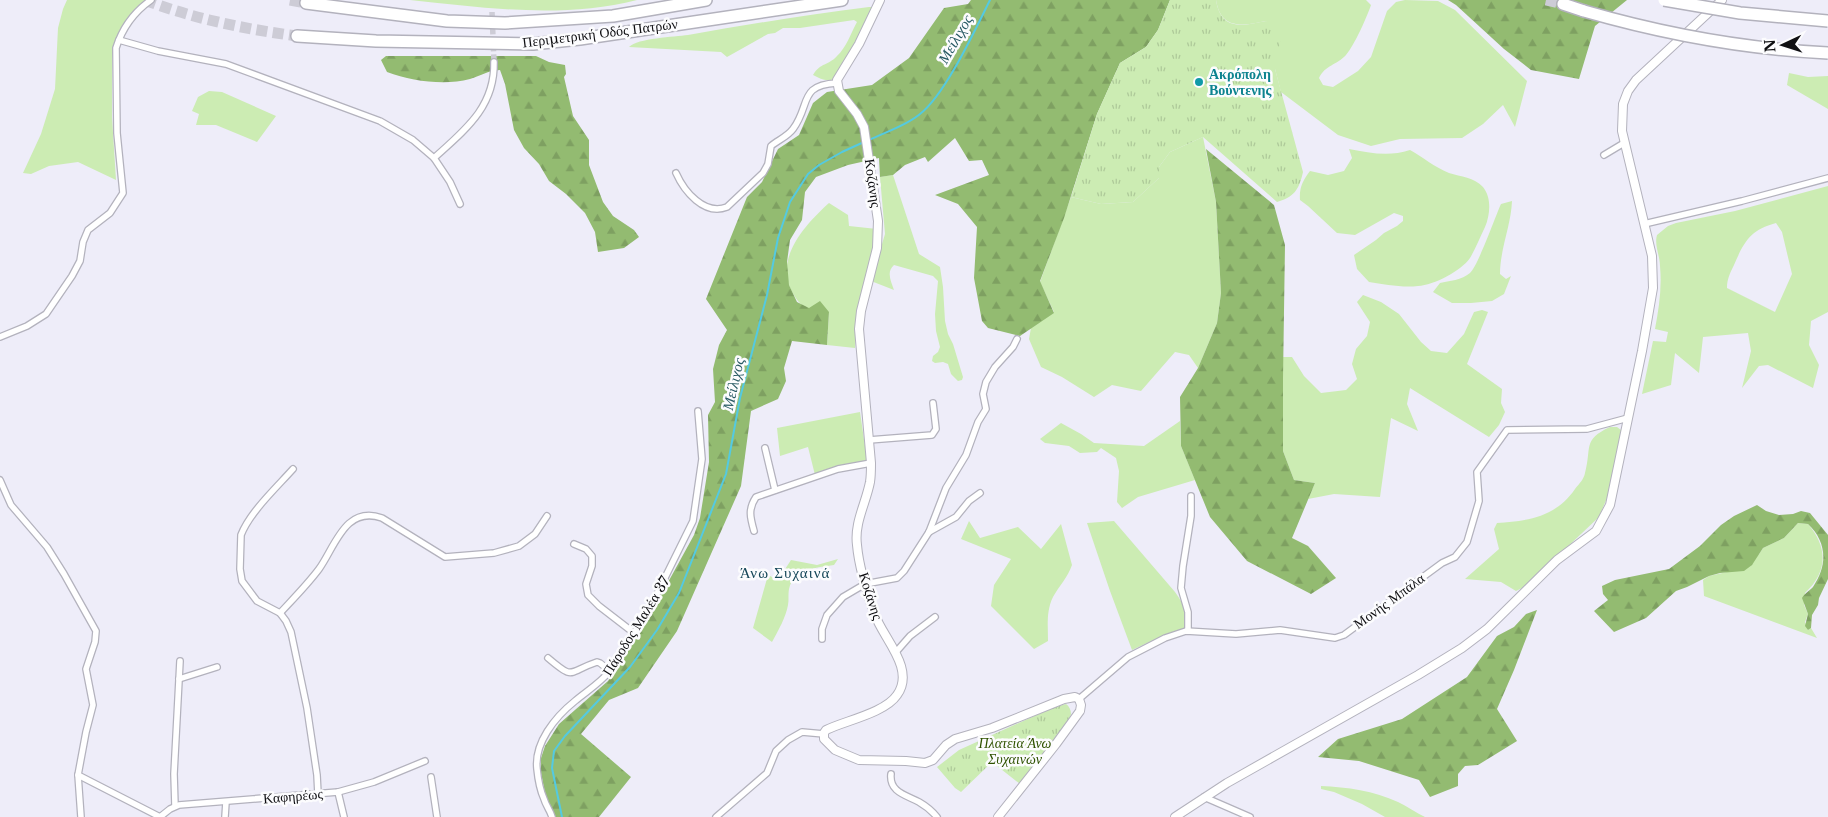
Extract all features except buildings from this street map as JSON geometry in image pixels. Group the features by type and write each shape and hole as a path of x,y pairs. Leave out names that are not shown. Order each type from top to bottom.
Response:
{"highway":[{"name":"Περιμετρική Οδός Πατρών","path":"306,3 447,21 505,23 613,16 706,0"},
{"name":"Περιμετρική Οδός Πατρών","path":"297,36 376,42 532,44 842,0"},
{"path":"1664,0 1740,13 1828,21"},
{"path":"1563,4 1655,30 1763,48 1828,53"}],"street":[{"path":"0,337 27,326 46,314 80,261 86,233 94,224 110,213 123,193 116,118 117,75 115,59 118,40 133,16 150,0"},
{"path":"676,173 688,192 701,204 713,209 727,207 763,172 768,164 771,146 792,130 802,113 808,94 817,87 837,83 840,73 856,50 880,0"},
{"path":"1175,817 1204,797 1462,648 1484,632 1557,560 1596,531 1610,505 1653,288 1652,256 1624,143 1622,112 1625,97 1632,85 1722,0"},
{"path":"118,40 158,51 226,64 335,103 391,126 413,140 434,158 450,182 460,204"},
{"path":"434,158 466,129 484,106 492,86 494,62"},
{"name":"Κοζάνης","path":"824,734 826,730 874,711 898,695 902,681 900,662 896,652 876,618 865,584 856,540 870,484 871,463 859,329 861,311 877,248 878,233 869,156 862,122 856,111 841,95 837,83"},
{"path":"1604,155 1624,143"},
{"path":"1644,224 1828,178"},
{"path":"822,639 824,622 832,608 843,597 865,584 897,578 904,571 929,532 943,494 964,459 978,422 986,409 983,394 986,382 995,367 1011,350 1017,339"},
{"path":"869,440 932,435 936,429 933,403"},
{"name":"Πάροδος Μαλέα 37","path":"552,817 544,800 537,771 540,746 549,729 562,713 573,702 603,680 610,671 650,608 670,570 693,521 702,460 698,411"},
{"name":"Μονής Μπάλα","path":"1079,699 1128,657 1165,638 1188,630 1236,634 1280,630 1335,638 1344,634 1442,563 1455,557 1462,549 1467,542 1479,501 1477,472 1507,430 1587,429 1628,418"},
{"path":"765,448 775,490"},
{"path":"754,531 750,506 756,497 838,469 871,463"},
{"path":"293,469 252,517 241,535 240,569 242,581 257,601 280,613 291,632 314,748 318,794"},
{"path":"0,480 11,505 47,547 96,631 96,639 86,669 93,705 78,775 82,817"},
{"path":"929,532 956,517 969,501 980,493"},
{"path":"1188,630 1188,612 1182,594 1182,580 1191,516 1191,496"},
{"path":"280,613 302,591 319,569 345,527 357,518 372,515 382,518 445,557 494,553 519,546 535,534 548,516"},
{"path":"574,544 586,549 592,556 592,566 586,584 588,595 634,633"},
{"path":"896,652 910,636 935,617"},
{"path":"548,658 567,672 573,673 597,662 610,671"},
{"path":"176,806 174,774 180,661"},
{"path":"179,679 217,667"},
{"path":"716,817 767,773 776,751 788,740 802,732 824,734 825,740 832,748 856,759 924,763 933,760 946,745 955,739 992,728 1064,699 1074,697 1079,699 1082,705 1080,711 998,817"},
{"name":"Καφηρέως","path":"160,817 176,806 338,792 374,782 425,761"},
{"path":"891,774 892,786 897,791 927,807 938,817"},
{"path":"78,775 160,817"},
{"path":"430,776 437,817"},
{"path":"338,792 344,817"},
{"path":"1204,797 1250,817"},
{"path":"225,817 226,802"}],"green space":[{"path":"67,0 147,0 125,22 114,44 112,58 112,117 116,180 78,162 49,166 31,174 23,173 41,134 55,89 58,28"},
{"path":"410,0 637,0 581,9 524,10 495,9"},
{"path":"971,0 1170,0 1158,30 1146,47 1120,63 1097,114 1064,218 1040,281 1054,313 1020,336 988,328 982,321 974,278 977,227 958,204 935,195 989,175 982,160 969,161 955,138 928,162 925,157 905,165 893,175 880,177 879,158 848,165 816,177 805,192 802,220 790,240 787,262 789,285 797,302 809,308 820,301 829,312 827,345 792,341 784,368 786,381 778,399 751,411 741,486 677,631 638,688 609,700 581,734 631,777 599,817 555,817 545,793 541,773 541,758 545,746 559,724 608,681 661,595 694,535 700,518 709,462 708,415 715,402 713,369 719,345 727,330 706,299 747,197 762,182 778,149 799,135 813,103 827,92 872,85 909,58 944,8 968,4"},
{"path":"1170,0 1216,0 1219,10 1228,22 1241,25 1266,21 1281,37 1275,69 1303,172 1300,184 1288,198 1277,202 1203,137 1170,152 1159,167 1159,178 1133,202 1101,204 1071,197 1097,114 1120,63 1146,47 1158,30"},
{"path":"1216,0 1366,0 1371,5 1353,45 1346,55 1324,70 1319,78 1323,85 1333,87 1358,71 1371,57 1387,11 1396,2 1405,0 1438,1 1455,10 1527,81 1515,127 1503,105 1483,124 1462,138 1400,139 1371,146 1338,135 1281,92 1266,21 1234,24 1223,17"},
{"path":"1448,0 1627,0 1595,26 1579,79 1531,70"},
{"path":"873,7 857,44 834,79 831,80 824,80 813,75 819,68 834,59 843,49 857,22 854,20 800,28 783,28 775,33 768,34 727,57 721,52 629,47 648,40"},
{"path":"386,56 536,56 549,62 565,65 566,74 564,77 573,116 589,140 589,165 603,202 613,216 634,230 639,237 624,248 598,252 595,232 585,213 566,194 549,181 539,164 524,148 514,130 505,84 500,70 460,81 428,81 407,78 387,72 381,60"},
{"path":"1789,73 1808,77 1828,76 1828,109 1787,85"},
{"path":"209,91 222,92 276,116 257,142 216,125 196,125 199,114 192,111 198,97"},
{"path":"1203,137 1216,202 1221,293 1217,323 1198,368 1189,355 1175,352 1141,391 1112,385 1094,397 1062,377 1041,367 1029,339 1031,328 1054,312 1040,282 1071,197 1101,204 1133,202 1159,178 1159,167 1170,152"},
{"path":"1206,149 1274,205 1285,245 1283,451 1294,480 1315,483 1292,538 1308,546 1336,578 1311,594 1247,561 1210,517 1181,446 1180,397 1198,368 1217,323 1221,293 1216,202"},
{"path":"1349,149 1387,154 1410,150 1444,171 1471,179 1483,187 1489,201 1488,217 1474,250 1466,263 1447,276 1424,285 1393,286 1369,282 1357,269 1354,255 1397,226 1403,221 1403,216 1394,213 1355,235 1337,233 1300,200 1302,184 1310,171 1328,175 1344,171 1352,158"},
{"path":"893,175 919,254 940,267 945,321 963,377 962,380 958,381 951,374 948,364 932,361 933,356 940,347 936,331 935,314 938,281 933,276 894,265 890,274 894,290 871,281 885,234 880,177"},
{"path":"1828,186 1828,312 1811,321 1809,345 1819,365 1813,388 1768,365 1759,366 1742,388 1751,351 1748,333 1703,337 1699,373 1675,353 1671,385 1642,394 1653,341 1666,342 1668,332 1655,329 1661,282 1660,262 1656,243 1657,235 1668,226 1676,223 1735,211","holes":["1776,223 1782,232 1792,274 1775,312 1727,288 1727,285 1729,276 1745,243 1754,233"]},
{"path":"1512,201 1500,265 1500,274 1506,279 1511,276 1504,294 1492,301 1452,303 1433,292 1440,283 1459,279 1470,273 1482,252 1501,204"},
{"path":"829,203 848,215 849,226 877,229 877,238 857,311 855,348 827,345 829,312 810,309 801,304 791,290 787,278 787,265 795,242 811,221"},
{"path":"1363,295 1381,302 1399,314 1421,342 1431,351 1447,353 1464,334 1474,312 1482,310 1488,312 1467,364 1502,389 1501,403 1505,412 1499,425 1489,437 1410,388 1407,404 1418,431 1391,418 1380,497 1334,494 1308,499 1315,483 1294,480 1283,451 1283,357 1292,357 1304,376 1321,393 1346,390 1357,379 1352,364 1356,349 1367,336 1370,322 1357,302"},
{"path":"860,412 867,460 815,475 808,447 780,456 777,428"},
{"path":"1180,421 1181,446 1195,480 1138,497 1122,508 1117,502 1119,471 1116,458 1101,448 1097,452 1080,453 1069,446 1045,443 1040,439 1061,423 1094,443 1144,446"},
{"path":"1610,427 1617,427 1621,430 1620,447 1607,498 1599,517 1526,586 1516,591 1501,582 1465,579 1499,549 1494,529 1497,523 1520,521 1540,516 1559,506 1567,498 1584,477 1592,440"},
{"path":"1757,505 1766,511 1779,515 1793,514 1801,511 1810,513 1828,535 1828,579 1812,615 1811,628 1808,630 1805,626 1808,614 1802,598 1818,579 1823,562 1823,554 1819,538 1814,531 1808,524 1798,523 1784,538 1763,548 1752,565 1744,571 1709,576 1676,591 1646,618 1614,632 1594,611 1608,600 1603,594 1602,586 1615,580 1669,569 1700,546 1721,525 1734,516"},
{"path":"969,521 980,538 1018,527 1041,549 1061,524 1072,565 1055,593 1049,608 1048,641 1034,649 991,606 994,585 1011,559 961,539"},
{"path":"1114,521 1175,592 1183,605 1186,618 1186,628 1162,636 1132,650 1087,523"},
{"path":"1798,523 1808,524 1815,533 1822,550 1821,568 1813,585 1805,593 1804,605 1808,614 1805,622 1808,630 1811,628 1817,638 1704,596 1703,580 1709,576 1727,572 1759,554 1763,548 1784,538"},
{"path":"838,559 834,565 813,568 801,573 792,582 782,624 772,642 753,628 768,575 778,580 791,560 817,565"},
{"path":"1537,610 1497,709 1517,741 1478,765 1465,766 1458,774 1458,786 1430,797 1419,780 1359,761 1318,757 1338,739 1402,719 1467,677 1497,636 1514,627 1526,614"},
{"name":"Πλατεία Άνω Συχαινών","path":"1066,704 1071,713 1069,719 1020,784 992,762 961,792 955,788 937,767 959,750 1052,708"},
{"path":"1321,786 1370,792 1389,798 1425,817 1385,817 1362,804 1334,792 1321,789"}],"waterway":[{"name":"Μείλιχος","path":"869,140 908,122 930,105 959,61 990,0"},
{"name":"Μείλιχος","path":"562,817 552,768 554,751 565,736 630,667 657,630 679,593 726,474 740,398 767,295 778,238 790,202 808,174 819,165 864,142"}],"tunnel":[{"path":"145,0 182,13 258,30 297,36"},
{"path":"290,0 306,3"},
{"path":"1546,0 1563,4"},
{"path":"492,12 494,62"}],"place":[{"name":"Ακρόπολη Βούντενης","path":"1199,82"}],"district":[{"name":"Άνω Συχαινά","path":"785,572"}]}
